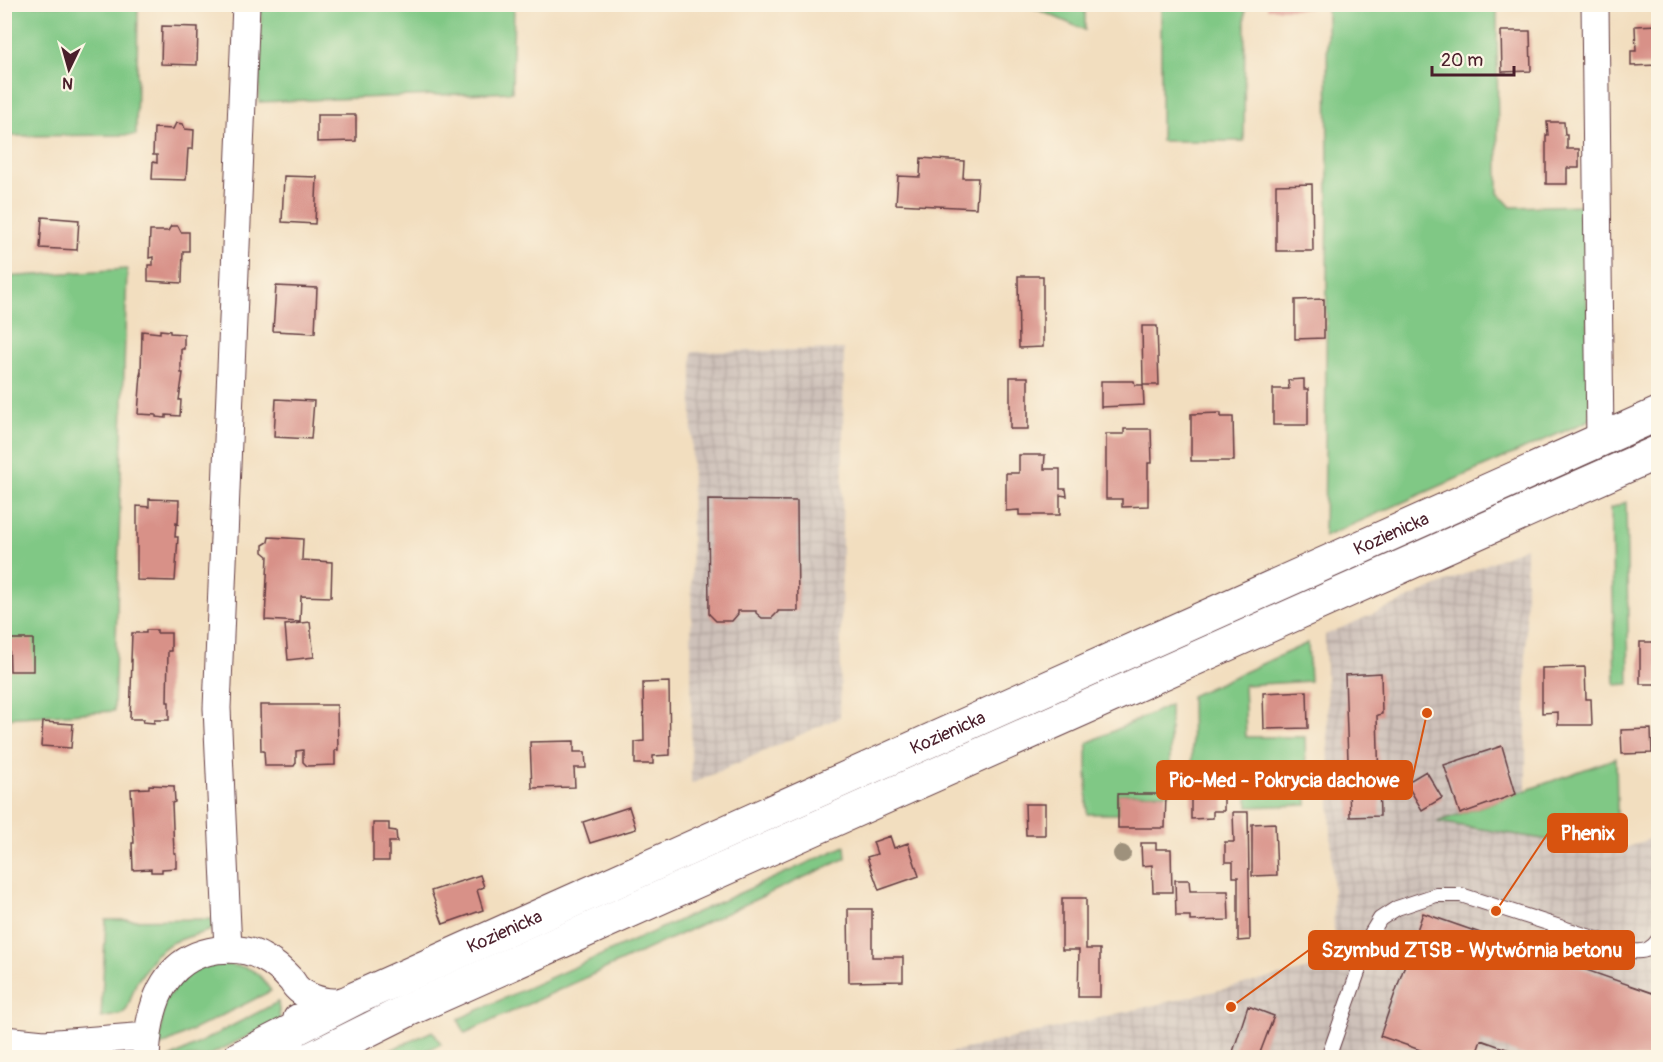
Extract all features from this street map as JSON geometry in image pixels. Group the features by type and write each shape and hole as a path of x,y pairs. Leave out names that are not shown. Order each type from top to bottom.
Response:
{"main road":[{"name":"Kozienicka","path":"238,1058 290,1043 356,998 1659,414"},
{"name":"Kozienicka","path":"312,1058 408,1010 1659,452"}],"street":[{"path":"228,949 217,708 246,4"},
{"path":"1595,4 1600,441"},
{"path":"4,1040 45,1044 147,1047 154,1004 171,974 187,961 206,952 228,949 244,950 261,956 291,980 300,1001 290,1043"},
{"path":"296,988 316,999 325,1001 356,998"}],"lane":[{"path":"1328,1058 1372,932 1380,919 1397,908 1436,895 1461,895 1634,951 1644,952 1659,940"}],"shaded area":[{"path":"844,349 840,717 691,784 692,352"},
{"path":"1526,547 1526,791 1438,822 1618,851 1658,835 1658,1057 927,1058 1335,963 1325,635"}],"green space":[{"path":"4,5 138,5 136,135 5,136"},
{"path":"261,5 514,5 512,92 259,102"},
{"path":"1027,5 1085,5 1085,30"},
{"path":"1161,5 1245,5 1244,141 1161,141"},
{"path":"1327,5 1497,5 1498,193 1511,207 1585,205 1590,420 1324,537 1328,193"},
{"path":"127,269 114,711 5,718 5,277"},
{"path":"1626,502 1629,684 1615,685 1611,508"},
{"path":"1308,643 1310,681 1244,685 1246,737 1305,737 1307,805 1248,807 1247,773 1192,766 1191,696"},
{"path":"1170,705 1170,793 1118,794 1118,814 1087,814 1087,743"},
{"path":"1616,758 1618,851 1437,822 1460,814"},
{"path":"845,846 846,858 465,1033 458,1019"},
{"path":"212,919 212,930 171,943 155,955 136,983 127,1009 122,1014 101,1018 106,920"},
{"path":"218,964 243,967 255,972 271,991 159,1047 164,1000 194,968"},
{"path":"278,1002 280,1020 206,1057 170,1058"},
{"path":"433,1031 441,1044 412,1057 375,1057"}],"building":[{"path":"1267,4 1309,4 1309,9 1267,9"},
{"path":"1658,25 1658,65 1631,66 1631,51 1636,51 1635,26"},
{"path":"162,26 198,27 197,65 161,64"},
{"path":"1501,31 1530,31 1531,71 1502,72"},
{"path":"317,115 356,115 356,141 317,142"},
{"path":"1547,122 1564,122 1567,149 1579,149 1579,168 1567,168 1567,184 1546,184"},
{"path":"176,123 183,124 185,129 194,130 193,149 188,149 186,180 152,179 153,162 157,163 157,155 153,155 154,128 173,129"},
{"path":"921,158 964,161 963,178 978,178 976,208 896,204 898,176 920,177"},
{"path":"284,176 317,177 315,224 282,222"},
{"path":"1312,184 1313,251 1276,251 1276,185"},
{"path":"42,217 79,220 77,250 40,248"},
{"path":"171,226 178,226 181,232 189,232 189,251 183,251 182,283 148,281 148,265 153,265 153,257 149,258 150,231 168,231"},
{"path":"1018,276 1043,276 1043,347 1019,348"},
{"path":"276,286 317,288 315,333 273,331"},
{"path":"1324,299 1324,338 1295,339 1295,300"},
{"path":"1142,326 1157,326 1159,385 1143,385"},
{"path":"160,330 184,334 184,349 181,349 181,373 183,373 179,400 181,400 180,416 166,415 166,418 138,414 142,331 160,333"},
{"path":"1010,377 1028,377 1028,429 1010,429"},
{"path":"1304,379 1304,389 1308,389 1308,425 1273,425 1273,389 1289,389 1288,380"},
{"path":"1101,381 1134,381 1135,385 1143,385 1144,405 1101,407"},
{"path":"276,399 314,401 311,439 274,437"},
{"path":"1221,413 1221,417 1233,417 1234,461 1191,461 1191,414"},
{"path":"1124,429 1151,429 1152,463 1148,463 1148,506 1122,507 1122,499 1106,499 1106,434 1124,434"},
{"path":"1019,455 1045,455 1044,469 1060,469 1060,489 1066,489 1067,496 1060,495 1060,515 1019,515 1019,510 1006,511 1006,473 1019,473"},
{"path":"149,499 179,500 175,537 178,537 175,581 137,580 137,506 149,507"},
{"path":"708,500 797,501 798,611 778,611 772,618 762,618 756,611 738,611 732,621 716,621 709,614"},
{"path":"269,537 303,539 302,560 332,562 331,597 301,596 300,622 265,620 268,556 263,552 263,545 268,542"},
{"path":"310,622 314,657 288,660 285,625"},
{"path":"146,630 171,633 171,651 168,651 169,720 154,720 154,723 143,722 144,719 130,719 132,633 146,633"},
{"path":"9,639 33,639 33,671 10,671"},
{"path":"1640,642 1658,642 1658,684 1640,684"},
{"path":"1585,667 1586,699 1591,699 1592,725 1558,725 1558,712 1542,713 1542,668"},
{"path":"1381,673 1382,714 1377,715 1380,816 1350,817 1345,675"},
{"path":"669,682 670,755 653,756 653,764 635,764 635,742 644,741 643,683"},
{"path":"1307,691 1308,728 1264,729 1263,693"},
{"path":"260,705 337,705 338,750 335,750 335,765 307,766 303,762 303,750 296,751 294,766 265,766 264,751 261,751"},
{"path":"43,722 73,724 71,748 41,746"},
{"path":"1651,729 1652,753 1622,754 1621,730"},
{"path":"574,741 574,752 585,752 586,768 574,768 575,787 532,788 530,742"},
{"path":"1502,746 1516,794 1460,814 1444,765"},
{"path":"1426,771 1442,798 1422,810 1406,783"},
{"path":"1191,781 1224,781 1224,811 1213,811 1213,818 1191,819"},
{"path":"149,785 174,786 175,802 172,803 176,868 162,869 162,872 151,872 151,869 133,870 131,789 149,788"},
{"path":"1118,794 1166,794 1165,828 1118,828"},
{"path":"1025,804 1045,804 1045,835 1026,835"},
{"path":"629,807 636,829 590,843 583,822"},
{"path":"1233,812 1248,812 1250,940 1238,941 1238,877 1233,877 1233,862 1225,862 1225,842 1234,842"},
{"path":"373,823 389,823 389,830 396,831 397,842 389,842 389,861 373,861"},
{"path":"1275,823 1277,875 1252,876 1252,824"},
{"path":"890,836 894,848 908,843 919,876 879,890 867,857 877,854 873,842"},
{"path":"1141,843 1156,843 1156,849 1171,849 1172,892 1153,892 1152,865 1142,866"},
{"path":"480,875 484,887 477,890 483,910 443,924 431,891"},
{"path":"1175,880 1189,880 1190,891 1228,891 1229,920 1190,921 1190,916 1176,916"},
{"path":"1062,898 1086,898 1086,949 1100,949 1100,997 1078,997 1079,950 1062,950"},
{"path":"848,909 872,909 872,957 903,957 903,981 849,982"},
{"path":"1423,913 1658,995 1658,1058 1532,1058 1481,1040 1475,1058 1443,1058 1380,1036"},
{"path":"1248,1006 1274,1016 1258,1058 1239,1058 1232,1055"}],"place":[{"name":"Pio-Med - Pokrycia dachowe","path":"1427,713"},
{"name":"Phenix","path":"1496,911"},
{"name":"Szymbud ZTSB - Wytwórnia betonu","path":"1231,1007"}]}
